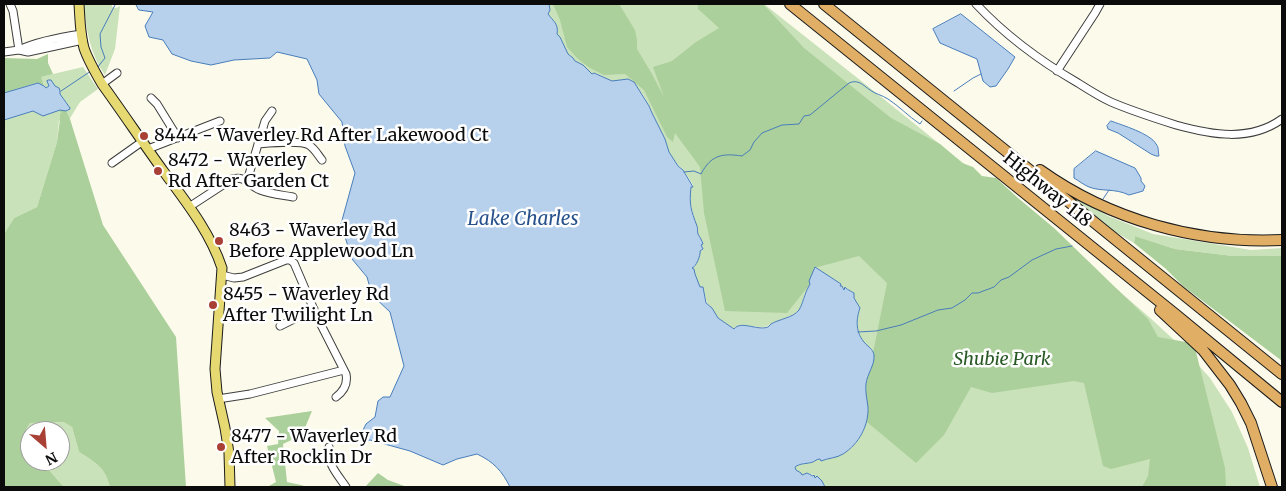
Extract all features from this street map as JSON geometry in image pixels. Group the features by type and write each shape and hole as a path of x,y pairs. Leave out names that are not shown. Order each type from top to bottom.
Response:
{"highway":[{"name":"Highway 118","path":"790,4 1282,402"},
{"name":"Highway 118","path":"824,4 1282,374"},
{"path":"919,80 1052,178 1101,206 1179,232 1228,239 1282,240"},
{"path":"1072,231 1187,334 1217,367 1237,397 1251,423 1272,487"}],"main road":[{"path":"79,4 82,37 86,55 99,80 212,242 222,268 215,349 216,382 229,453 230,487"}],"street":[{"path":"10,4 13,11 19,50"},
{"path":"976,4 1017,42 1057,71 1110,101 1155,119 1207,133 1238,135 1265,129 1282,119"},
{"path":"1057,71 1100,4"},
{"path":"4,52 19,50 27,46 60,38 82,37"},
{"path":"99,80 117,73"},
{"path":"151,98 157,104 178,138"},
{"path":"247,181 265,121 272,111"},
{"path":"148,149 220,120"},
{"path":"112,163 142,141"},
{"path":"258,144 293,142 307,144 313,148 322,160"},
{"path":"189,207 232,179 241,178 251,186 262,191 293,197"},
{"path":"222,275 234,278 244,277 286,260 292,261 297,266 314,309 347,377 346,385 342,392 336,396"},
{"path":"280,326 314,309"},
{"path":"218,399 250,394 344,370"},
{"path":"329,447 329,461 346,487"}],"green space":[{"path":"84,4 112,4 112,7 116,8 120,6 115,49 105,75 92,50"},
{"name":"Shubie Park","path":"549,4 764,4 1068,247 1184,349 1210,378 1232,412 1248,448 1260,487 825,487 821,480 814,477 814,475 807,473 801,475 795,469 796,466 818,459 821,461 846,452 856,443 863,432 867,413 866,382 873,356 872,350 859,333 857,319 860,308 854,298 854,293 847,288 844,290 843,287 840,287 841,284 816,267 814,268 811,284 805,293 798,311 790,317 765,327 740,326 734,329 718,318 707,303 703,287 700,287 692,269 692,267 695,267 700,251 703,250 702,240 698,234 691,207 690,193 693,185 669,152 651,109 632,80 612,81 595,73 592,74 583,65 575,61 568,54 557,34 556,25 548,14 550,10"},
{"name":"Shubie Park","path":"553,4 619,4 635,30 637,49 664,97 653,67 672,61 696,42 719,28 698,9 698,4 763,4 804,48 891,118 940,144 962,163 973,167 982,176 996,178 1054,228 1148,319 1158,337 1186,342 1195,348 1225,468 1226,487 1142,487 1148,476 1150,459 1111,469 1103,466 1084,383 1074,381 992,393 971,387 944,435 916,463 867,422 866,385 887,283 859,256 814,268 810,284 787,313 725,311 704,213 700,167 675,133 673,142 667,137 644,90 625,74 604,75 590,68 567,47 560,20"},
{"path":"48,54 48,63 53,74 41,77 44,86 37,83 4,93 4,58 37,59"},
{"path":"83,67 98,89 80,102 64,128 59,120 57,142 37,207 14,218 4,234 4,120 33,111 68,110 70,108 52,82 46,89 40,77"},
{"path":"59,111 66,111 70,119 103,225 176,337 186,487 110,487 102,470 79,452 70,421 20,421 20,471 50,471 64,487 4,487 4,234 14,218 37,207 57,142 60,114 62,113"},
{"path":"1064,190 1108,216 1153,234 1251,250 1282,248 1282,259 1280,256 1233,256 1175,249 1135,236 1134,243 1105,226"},
{"path":"1135,236 1175,249 1233,256 1281,256 1282,361 1183,286 1166,269 1134,243"},
{"path":"312,411 302,435 283,444 287,482 307,487 267,487 276,482 267,446 278,444 279,431 265,418"},
{"path":"70,426 79,452 102,470 110,487 64,487 50,471 70,471"},
{"path":"378,473 388,480 407,487 365,487"}],"water":[{"name":"Lake Charles","path":"136,4 549,4 550,10 548,14 556,25 557,34 568,54 575,61 583,65 592,74 594,73 612,81 628,79 634,82 649,106 665,139 669,152 693,187 691,187 691,207 698,234 702,240 703,244 701,245 703,249 700,251 698,261 692,268 700,287 703,287 706,303 712,308 718,318 734,329 741,325 764,328 793,315 801,306 815,267 841,284 840,286 844,290 845,287 854,293 854,298 860,308 857,318 859,333 874,355 866,384 868,414 862,433 854,445 841,455 821,461 818,459 795,467 802,475 807,473 814,475 815,478 817,476 825,487 510,487 497,468 477,454 443,465 410,451 370,440 365,441 361,434 366,424 375,417 378,401 383,397 390,397 404,366 390,312 372,295 367,277 352,259 341,224 355,173 345,146 342,122 319,94 317,80 307,59 277,52 270,58 234,60 211,65 191,61 172,54 163,40 149,37 145,26 153,12 139,10"},
{"path":"961,14 1015,57 996,86 990,87 983,81 977,59 940,43 933,29"},
{"path":"49,80 59,88 60,94 70,109 66,111 60,110 43,116 33,111 4,120 4,93 38,83 46,88 49,86 47,81"},
{"path":"1111,121 1136,130 1153,140 1157,145 1159,156 1151,154 1118,133 1108,129 1107,126"},
{"path":"1096,151 1135,168 1145,186 1143,191 1129,195 1087,186 1074,178 1074,169"}],"waterway":[{"path":"97,68 105,58 101,47 100,34 115,5"},
{"path":"61,91 91,71"},
{"path":"954,91 981,74"},
{"path":"684,172 694,171 701,174 713,159 723,155 742,156 750,150 762,133 782,125 799,124 804,116 810,115 852,82 860,83 888,99 920,124 922,121"},
{"path":"1103,199 1109,190"},
{"path":"858,332 876,331 901,325 938,310 952,308 972,293 978,293 994,287 1001,280 1009,277 1032,260 1056,249 1072,246"}],"place":[{"name":"8444 - Waverley Rd After Lakewood Ct","path":"144,136"},
{"name":"8472 - Waverley Rd After Garden Ct","path":"158,171"},
{"name":"8463 - Waverley Rd Before Applewood Ln","path":"219,241"},
{"name":"8455 - Waverley Rd After Twilight Ln","path":"213,305"},
{"name":"8477 - Waverley Rd After Rocklin Dr","path":"221,447"}]}
